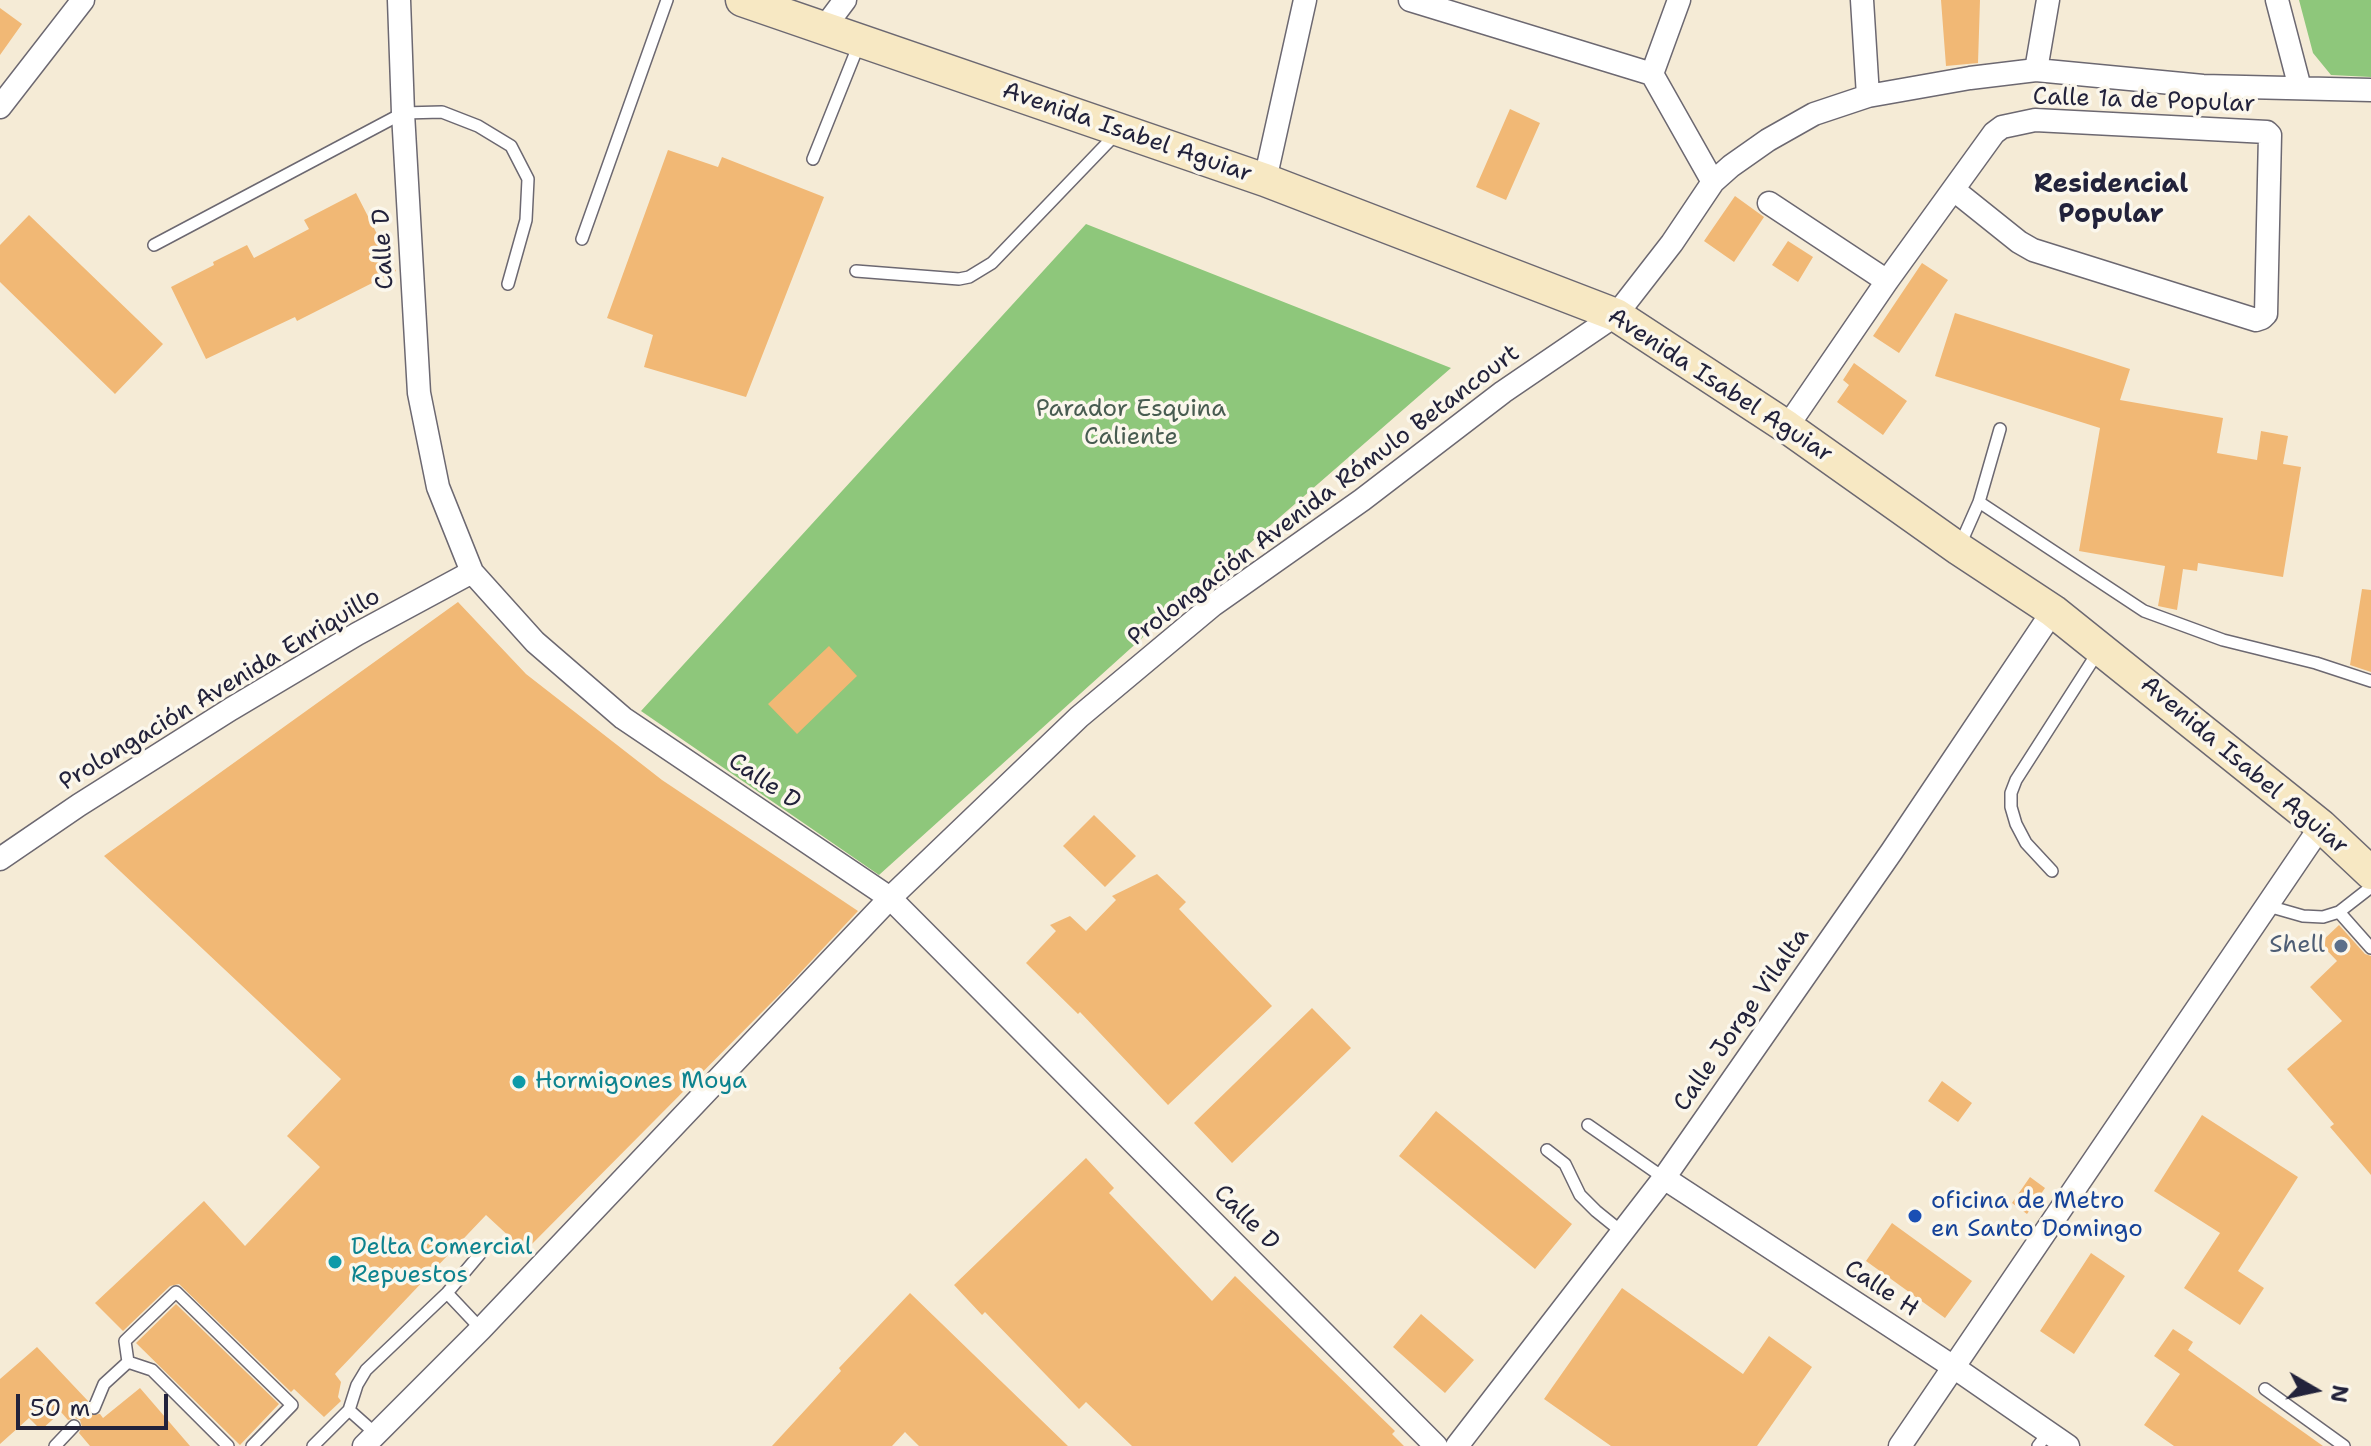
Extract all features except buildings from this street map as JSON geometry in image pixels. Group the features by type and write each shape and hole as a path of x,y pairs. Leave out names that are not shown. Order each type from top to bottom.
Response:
{"main road":[{"name":"Avenida Isabel Aguiar","path":"742,0 1265,180 1616,315 1787,427 1959,549 2053,611 2321,826 2371,873"}],"street":[{"path":"0,107 83,0"},
{"name":"Calle D","path":"399,0 419,393 438,487 472,572 535,642 623,718 890,898 1436,1446"},
{"path":"824,28 845,0"},
{"path":"1265,180 1305,0"},
{"path":"1410,0 1652,74 1713,182"},
{"path":"1652,74 1679,0"},
{"path":"1862,0 1868,96"},
{"path":"2036,70 2048,0"},
{"path":"2277,0 2300,88"},
{"name":"Prolongación Avenida Rómulo Betancourt","path":"370,1440 481,1329 890,898 1079,717 1213,605 1362,500 1503,392 1616,315 1672,243 1713,182 1768,140 1814,114 1868,96 2036,70 2203,86 2371,90"},
{"name":"Calle 1a de Popular","path":"1787,427 1887,281 1994,133 2002,127 2029,121 2267,132 2270,135 2266,314 2256,320 2033,250 1954,190"},
{"path":"1769,203 1887,281"},
{"name":"Prolongación Avenida Enriquillo","path":"0,859 231,709 357,634 472,572"},
{"name":"Calle Jorge Vilalta","path":"1457,1446 1664,1178 1892,851 2053,611"},
{"path":"1900,1446 2321,826"},
{"name":"Calle H","path":"1664,1178 1955,1368 2044,1439 2068,1446"}],"lane":[{"path":"582,239 667,0"},
{"path":"813,159 860,41"},
{"path":"154,245 403,113 442,112 478,126 511,146 528,179 526,220 508,284"},
{"path":"856,271 959,279 969,277 992,263 1120,130"},
{"path":"1959,549 1979,502 2000,429"},
{"path":"1979,502 2144,611 2223,640 2316,663 2371,681"},
{"path":"2052,871 2026,843 2016,824 2011,793 2016,780 2100,648"},
{"path":"2268,906 2303,916 2323,917 2339,912 2371,887"},
{"path":"2339,912 2371,948"},
{"path":"1588,1125 1664,1178"},
{"path":"1547,1150 1565,1164 1580,1195 1622,1232"},
{"path":"313,1446 349,1410 357,1385 366,1370 447,1293 485,1248"},
{"path":"128,1362 125,1341 176,1292 292,1405 252,1446"},
{"path":"447,1293 481,1329"},
{"path":"94,1408 104,1384 128,1362"},
{"path":"128,1362 152,1370 228,1446"},
{"path":"2265,1389 2344,1446"},
{"path":"349,1410 370,1440"},
{"path":"55,1446 74,1426"}],"green space":[{"path":"2299,0 2371,0 2371,77 2331,75 2313,53"},
{"name":"Parador Esquina Caliente","path":"1086,224 1451,368 1171,612 879,875 641,711"}],"place":[{"name":"Shell","path":"2341,946"},
{"name":"Hormigones Moya","path":"519,1082"},
{"name":"oficina de Metro en Santo Domingo","path":"1915,1216"},
{"name":"Delta Comercial Repuestos","path":"335,1262"}],"district":[{"name":"Residencial Popular","path":"2111,200"}]}
